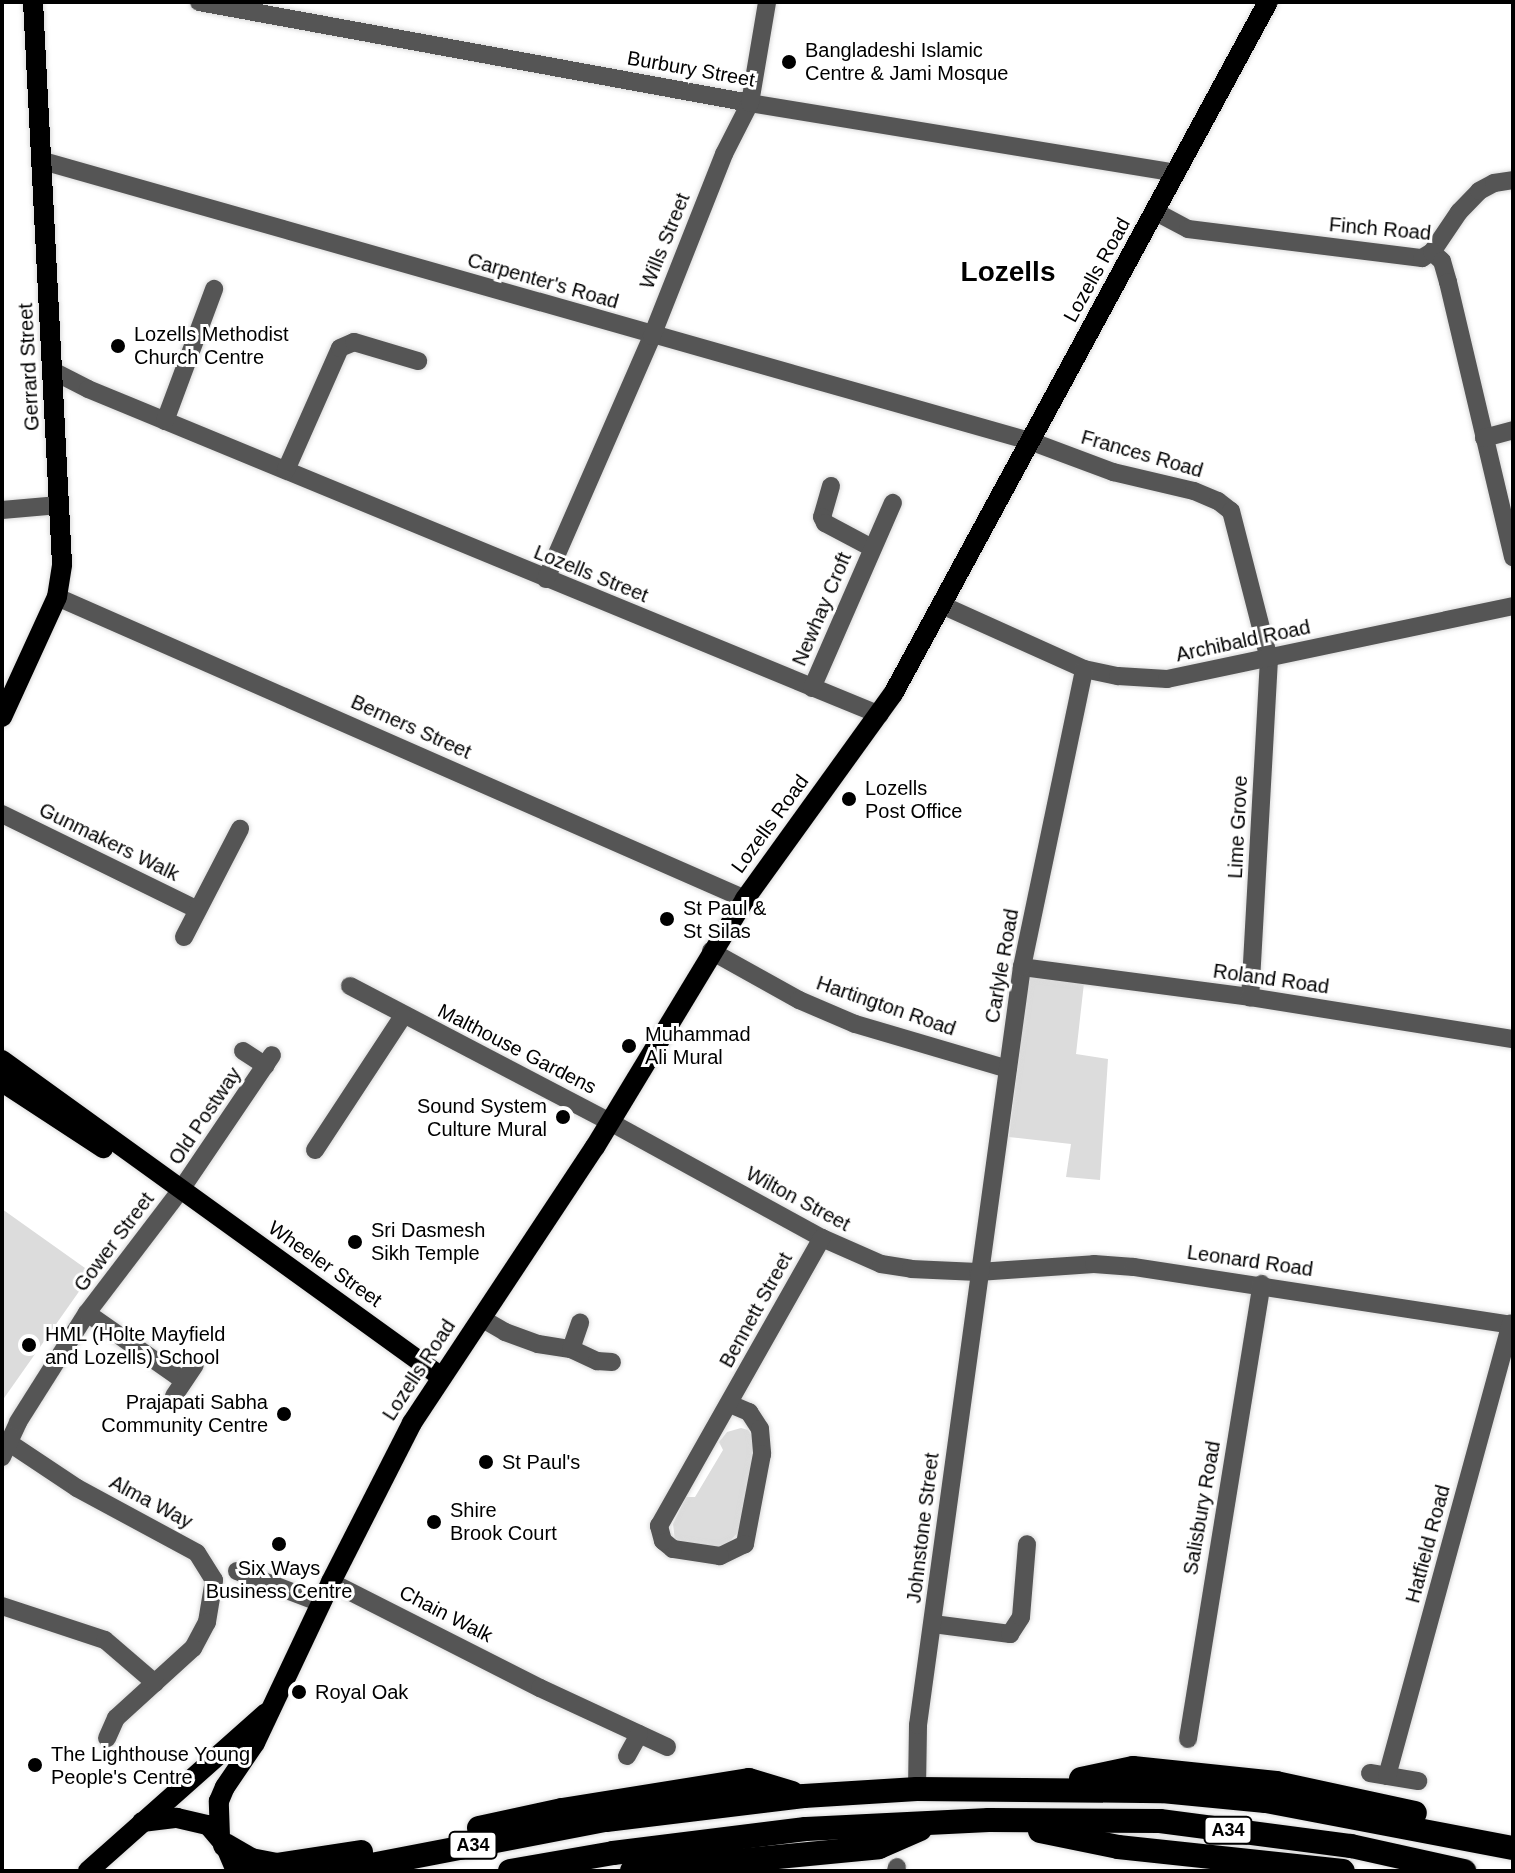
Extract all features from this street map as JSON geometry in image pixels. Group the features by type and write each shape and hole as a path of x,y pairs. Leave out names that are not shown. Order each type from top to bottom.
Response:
{"highway":[{"path":"1039,1787 1133,1768 1276,1783 1513,1834"},
{"path":"223,1841 261,1863 294,1865 562,1810 708,1785 749,1780 804,1796"},
{"name":"A34","path":"340,1871 606,1820 804,1796 917,1789 1039,1787 1162,1791 1266,1801 1513,1848"},
{"name":"A34","path":"510,1871 628,1851 791,1830 989,1820 1160,1821 1351,1846 1464,1871"},
{"path":"989,1820 1118,1847 1343,1871"},
{"path":"632,1871 879,1847 937,1822"}],"main road":[{"name":"Gerrard Street","path":"2,717 57,597 62,564 33,2"},
{"name":"Lozells Road","path":"223,1841 219,1801 272,1708 381,1480 440,1376 610,1122 745,899 880,715 944,606 1268,2"},
{"name":"Wheeler Street","path":"2,1060 160,1173 180,1191"},
{"name":"Wheeler Street","path":"2,1082 86,1137 180,1191 440,1376"},
{"name":"Lozells Road","path":"88,1871 272,1708"},
{"path":"142,1822 177,1818 208,1825 223,1841 236,1871"}],"street":[{"name":"Burbury Street","path":"199,2 750,103 1176,173"},
{"path":"308,21 312,2"},
{"name":"Wills Street","path":"546,579 652,336 724,154 750,103 767,2"},
{"name":"Carpenter's Road","path":"43,161 1030,441"},
{"path":"1432,252 1459,212 1479,191 1494,183 1513,180"},
{"name":"Finch Road","path":"1156,212 1188,229 1203,232 1422,258 1432,252 1442,261 1513,557"},
{"path":"165,421 214,289"},
{"path":"286,470 340,348 354,342 418,361"},
{"name":"Lozells Street","path":"53,371 165,421 880,715"},
{"path":"1484,438 1513,430"},
{"name":"Frances Road","path":"1030,441 1113,472 1194,491 1218,501 1231,511 1269,659"},
{"name":"Newhay Croft","path":"831,486 822,517 825,523 872,548"},
{"name":"Newhay Croft","path":"812,688 893,503"},
{"path":"2,510 59,505"},
{"name":"Berners Street","path":"57,597 745,899"},
{"name":"Archibald Road","path":"944,606 1084,669 1118,676 1167,679 1513,606"},
{"name":"Lime Grove","path":"1250,997 1269,659"},
{"name":"Carlyle Road","path":"978,1272 1022,967 1084,669"},
{"name":"Gunmakers Walk","path":"2,814 196,909"},
{"path":"184,937 240,829"},
{"name":"Hartington Road","path":"711,951 799,1000 855,1024 1008,1069"},
{"name":"Roland Road","path":"1022,967 1250,997 1513,1039"},
{"name":"Malthouse Gardens","path":"350,986 610,1122"},
{"path":"315,1150 403,1016"},
{"name":"Old Postway","path":"180,1191 269,1060 243,1051"},
{"name":"Wilton Street","path":"610,1122 822,1238 881,1264 911,1269 978,1272"},
{"name":"Gower Street","path":"6,1451 18,1422 87,1313 180,1191"},
{"name":"Bennett Street","path":"730,1404 749,1412 760,1429 762,1454 745,1544 720,1556 673,1549 663,1541 659,1526 822,1238"},
{"name":"Leonard Road","path":"978,1272 1094,1264 1262,1284 1512,1325"},
{"name":"Johnstone Street","path":"917,1789 917,1734 978,1272"},
{"name":"Salisbury Road","path":"1188,1739 1262,1284"},
{"path":"87,1313 185,1380"},
{"path":"481,1318 505,1332 538,1344 571,1349 597,1361 612,1362"},
{"path":"571,1349 580,1323"},
{"name":"Hatfield Road","path":"1418,1781 1378,1775 1512,1325"},
{"name":"Alma Way","path":"6,1451 185,1545 209,1568 214,1580 212,1603 203,1633 182,1662 116,1718 107,1738"},
{"path":"933,1624 1010,1634 1021,1617 1027,1544"},
{"path":"237,1571 321,1603"},
{"name":"Chain Walk","path":"331,1582 538,1694 667,1747"},
{"path":"2,1606 105,1640 155,1683"},
{"path":"627,1756 639,1734"}],"shaded area":[{"path":"1029,974 1084,983 1076,1054 1108,1059 1100,1180 1066,1177 1071,1144 1009,1137"},
{"name":"HML (Holte Mayfield and Lozells) School","path":"2,1209 92,1273 2,1401"},
{"path":"741,1428 748,1430 755,1440 742,1528 722,1550 675,1541 673,1524 686,1497 695,1497 723,1450 719,1442 727,1432"}],"place":[{"name":"Bangladeshi Islamic Centre & Jami Mosque","path":"789,62"},
{"name":"Lozells Methodist Church Centre","path":"118,346"},
{"name":"Lozells Post Office","path":"849,799"},
{"name":"St Paul & St Silas","path":"667,919"},
{"name":"Muhammad Ali Mural","path":"629,1046"},
{"name":"Sound System Culture Mural","path":"563,1117"},
{"name":"Sri Dasmesh Sikh Temple","path":"355,1242"},
{"name":"HML (Holte Mayfield and Lozells) School","path":"29,1345"},
{"name":"Prajapati Sabha Community Centre","path":"284,1414"},
{"name":"St Paul's","path":"486,1462"},
{"name":"Shire Brook Court","path":"434,1522"},
{"name":"Six Ways Business Centre","path":"279,1544"},
{"name":"Royal Oak","path":"299,1692"},
{"name":"The Lighthouse Young People's Centre","path":"35,1765"}],"district":[{"name":"Lozells","path":"1008,272"}]}
